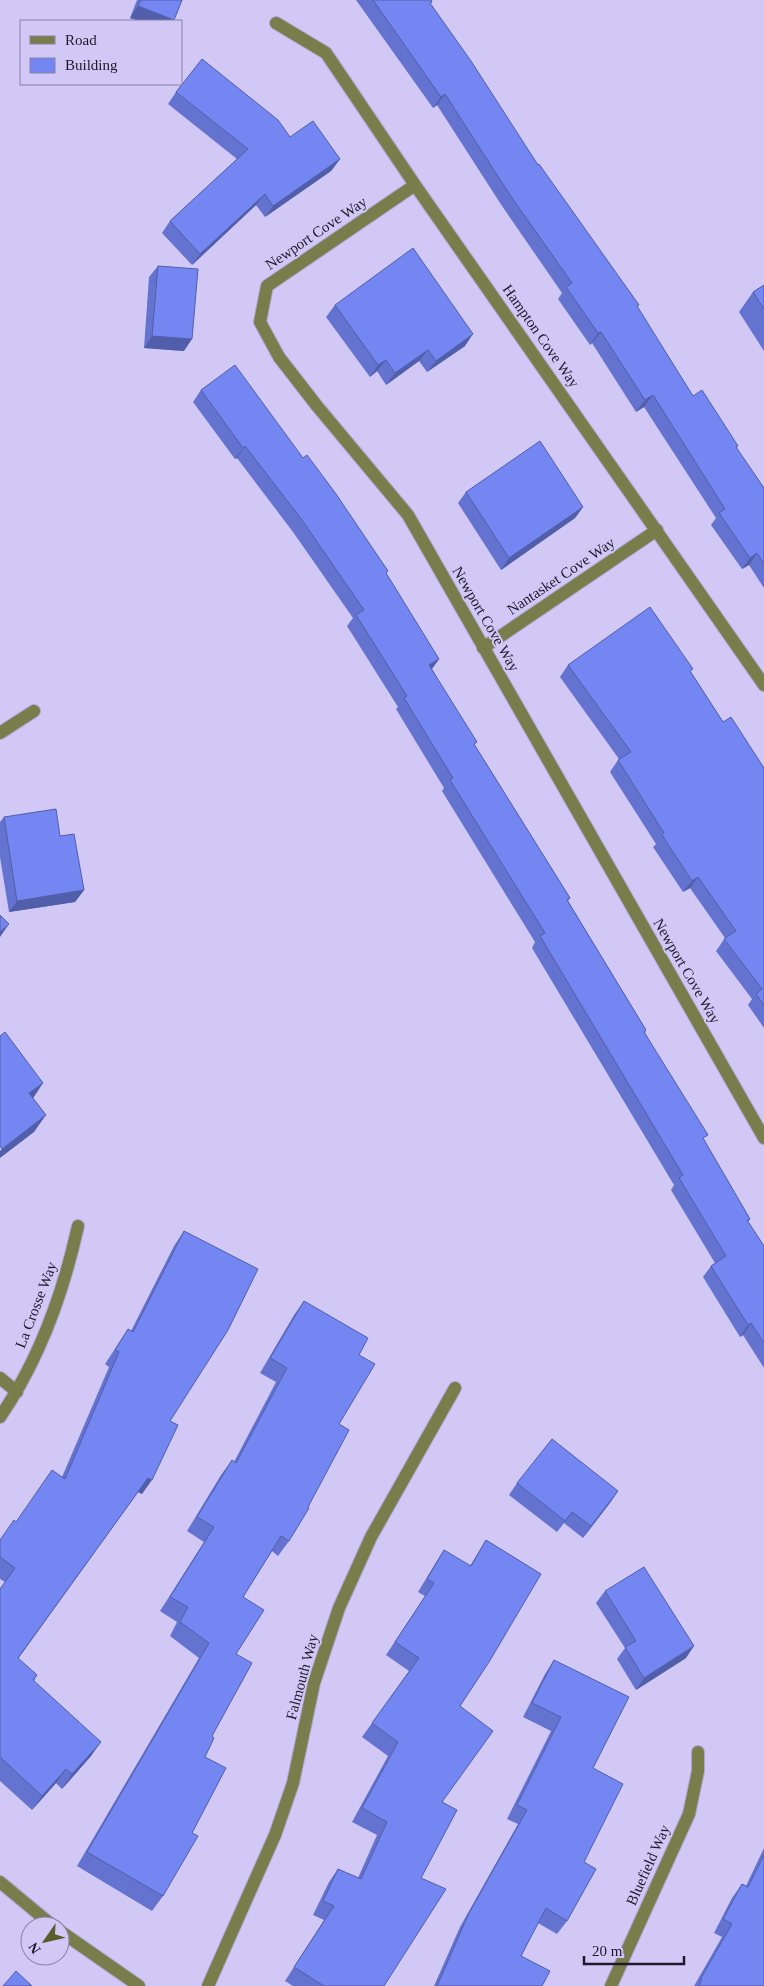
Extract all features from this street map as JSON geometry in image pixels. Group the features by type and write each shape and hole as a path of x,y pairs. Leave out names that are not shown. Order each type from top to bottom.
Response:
{"street":[{"name":"Hampton Cove Way","path":"276,23 326,53 415,185 764,684"},
{"name":"Newport Cove Way","path":"415,185 267,286 260,322 279,357 317,406 408,515 764,1138"},
{"name":"Nantasket Cove Way","path":"483,648 657,530"},
{"path":"0,733 34,711"},
{"name":"La Crosse Way","path":"0,1417 17,1392 47,1332 69,1264 78,1226"},
{"path":"0,1378 17,1392"},
{"name":"Falmouth Way","path":"208,1986 275,1835 293,1783 314,1684 339,1608 371,1537 455,1388"},
{"name":"Bluefield Way","path":"611,1986 689,1814 698,1771 698,1752"},
{"path":"0,1882 41,1916"},
{"path":"70,1938 139,1986"}],"building":[{"path":"141,0 182,0 174,20 138,6"},
{"path":"373,0 431,0 432,2 430,3 471,61 538,165 639,305 637,306 693,396 702,390 738,446 736,447 764,488 764,564 757,553 750,558 719,513 725,509 653,395 645,400 601,332 598,333 566,287 572,283 510,195 445,94 441,97"},
{"path":"202,59 278,120 290,137 313,121 340,159 273,206 265,194 200,254 170,221 248,149 176,92"},
{"path":"413,248 473,334 436,361 428,350 395,373 386,360 378,365 335,305"},
{"path":"158,266 198,269 192,339 152,336"},
{"path":"764,285 764,309 753,292"},
{"path":"235,365 303,458 307,455 336,494 388,571 386,573 439,659 429,665 477,742 474,744 570,898 567,900 646,1030 644,1032 708,1135 703,1138 750,1219 747,1220 764,1246 764,1343 751,1323 748,1325 711,1266 726,1256 679,1178 683,1175 540,936 545,933 450,780 453,778 404,698 407,696 356,615 364,610 302,520 245,446 243,448 201,390"},
{"path":"540,441 583,507 509,558 466,492"},
{"path":"650,607 693,669 690,671 723,722 731,717 764,768 764,1005 756,994 762,989 724,939 736,931 698,877 692,881 662,835 664,833 618,760 631,752 568,665"},
{"path":"56,809 60,836 74,834 84,890 17,901 4,817"},
{"path":"0,915 9,924 0,932"},
{"path":"5,1032 43,1083 29,1093 46,1115 2,1149 0,1146 0,1036"},
{"path":"184,1231 258,1269 228,1330 170,1421 178,1425 152,1480 148,1478 18,1658 37,1675 33,1680 101,1742 72,1774 66,1769 42,1796 0,1757 0,1589 15,1568 0,1557 0,1540 14,1520 16,1522 52,1470 65,1479 119,1352 115,1350 128,1329 133,1332"},
{"path":"304,1301 368,1338 359,1355 375,1364 339,1424 349,1430 309,1508 289,1541 281,1536 243,1597 264,1610 236,1654 252,1663 212,1736 214,1738 205,1757 226,1768 192,1833 198,1836 163,1896 87,1852 209,1643 180,1622 188,1607 170,1597 214,1527 197,1517 232,1460 236,1463 287,1368 270,1358"},
{"path":"552,1439 618,1491 591,1526 572,1512 565,1521 517,1483"},
{"path":"486,1540 541,1574 489,1662 460,1706 493,1731 442,1802 457,1810 421,1878 446,1889 384,1986 324,1986 294,1967 334,1906 323,1901 338,1869 361,1879 387,1822 362,1808 398,1742 372,1723 419,1658 395,1642 434,1583 427,1579 444,1550 471,1566"},
{"path":"644,1567 694,1646 644,1678 625,1647 636,1641 605,1591"},
{"path":"554,1660 629,1697 593,1768 623,1784 584,1862 596,1869 567,1921 546,1908 521,1956 550,1971 542,1986 437,1986 469,1913 527,1810 517,1805 561,1717 532,1703"},
{"path":"764,1855 764,1986 699,1986 701,1978 732,1924 723,1919 742,1884 748,1887"},
{"path":"16,1971 32,1986 3,1986"}]}
